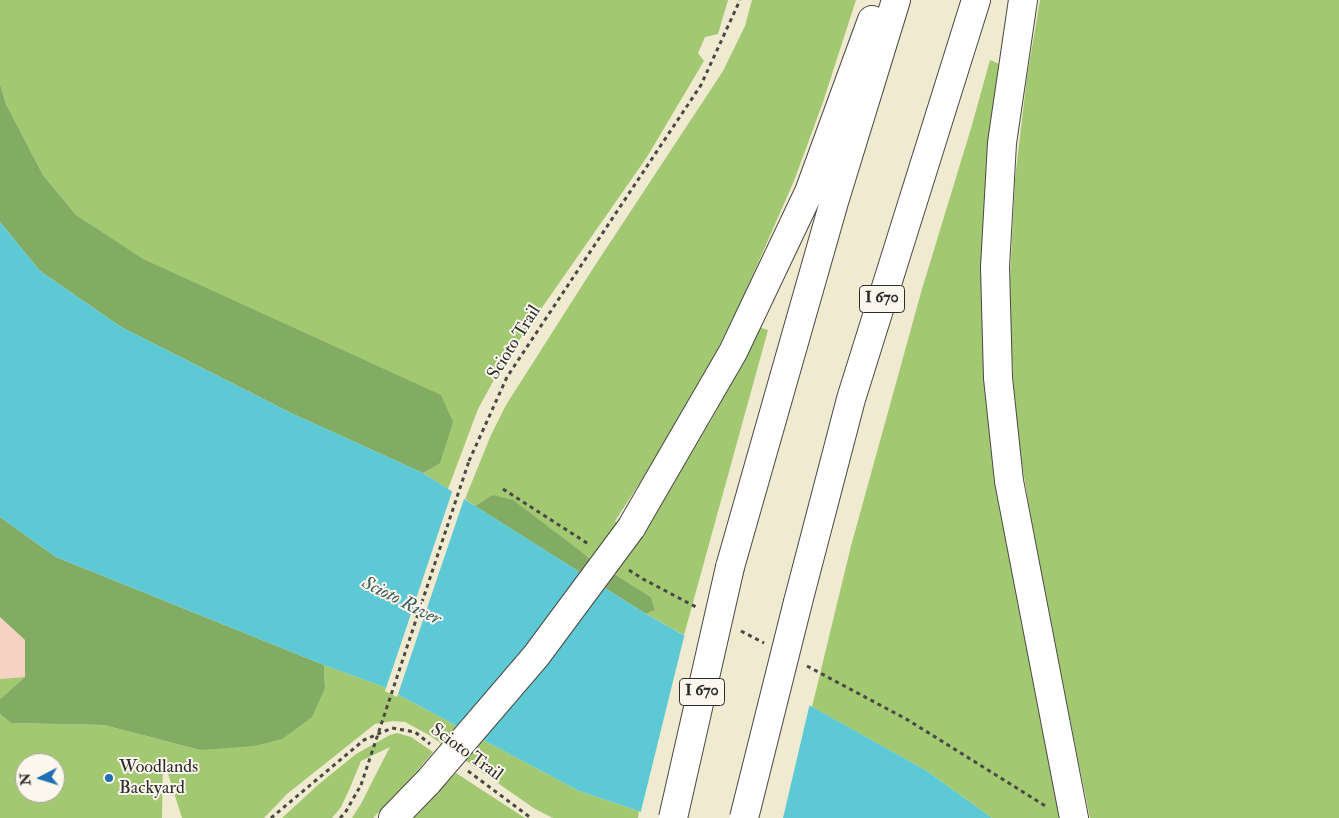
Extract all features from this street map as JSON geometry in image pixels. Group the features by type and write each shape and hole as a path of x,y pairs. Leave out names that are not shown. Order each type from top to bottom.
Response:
{"highway":[{"path":"394,818 428,782 536,656 631,528 733,352 809,192 879,0"},
{"name":"I 670","path":"673,818 730,567 834,202 896,0"},
{"name":"I 670","path":"744,818 851,399 976,0"},
{"path":"1022,0 1002,153 995,267 998,378 1010,481 1074,818"}],"path":[{"name":"Scioto Trail","path":"340,818 362,785 469,461 507,377 701,85 740,0"},
{"name":"Scioto Trail","path":"271,818 364,740 392,728 415,732 431,744"},
{"name":"Scioto Trail","path":"462,767 531,818"}],"shaded area":[{"path":"0,617 25,640 25,677 0,679"}],"green space":[{"path":"0,0 728,0 718,34 705,37 698,53 704,61 647,157 502,365 478,409 448,489 423,473 440,462 76,215 43,175 6,104 0,84"},
{"path":"752,0 856,0 823,102 794,181 744,295 704,377 667,441 615,521 641,538 714,415 759,327 768,330 684,635 646,614 655,610 651,597 492,495 475,506 465,499 491,435 506,405 723,71 745,26"},
{"path":"1040,0 1339,0 1339,818 1090,818 1042,584 1015,414 1010,278 1015,179 1027,77"},
{"path":"990,60 1002,65 1005,528 1056,802 1079,818 992,818 927,771 812,707 851,546 922,289"},
{"path":"0,84 6,104 43,175 76,215 143,259 441,395 453,422 440,463 423,473 293,414 121,327 40,271 0,222"},
{"path":"492,495 513,500 588,557 651,597 655,610 646,614 475,506"},
{"path":"0,517 56,557 324,665 325,688 312,717 282,739 254,746 200,750 104,725 11,723 0,714 0,699 25,677 25,640 0,617"},
{"path":"324,665 384,687 579,791 639,811 638,818 553,818 535,809 429,735 405,722 393,721 375,724 287,794 264,818 182,818 163,758 162,818 0,818 0,714 11,723 104,725 200,750 325,688"},
{"path":"25,677 0,699 0,679"},
{"path":"397,733 411,737 433,752 406,784 373,818 352,818 390,747 361,761 341,807 332,818 282,818 319,784 356,754"},
{"path":"456,773 525,818 410,818"}],"water":[{"name":"Scioto River","path":"0,222 40,271 121,327 293,414 423,473 646,614 927,771 992,818 650,818 639,811 579,791 384,687 324,665 56,557 0,517"}],"pier":[{"path":"453,489 465,496 397,697 385,691"},
{"path":"685,633 810,703 783,818 646,818 640,815"}],"place":[{"name":"Woodlands Backyard","path":"109,778"}]}
